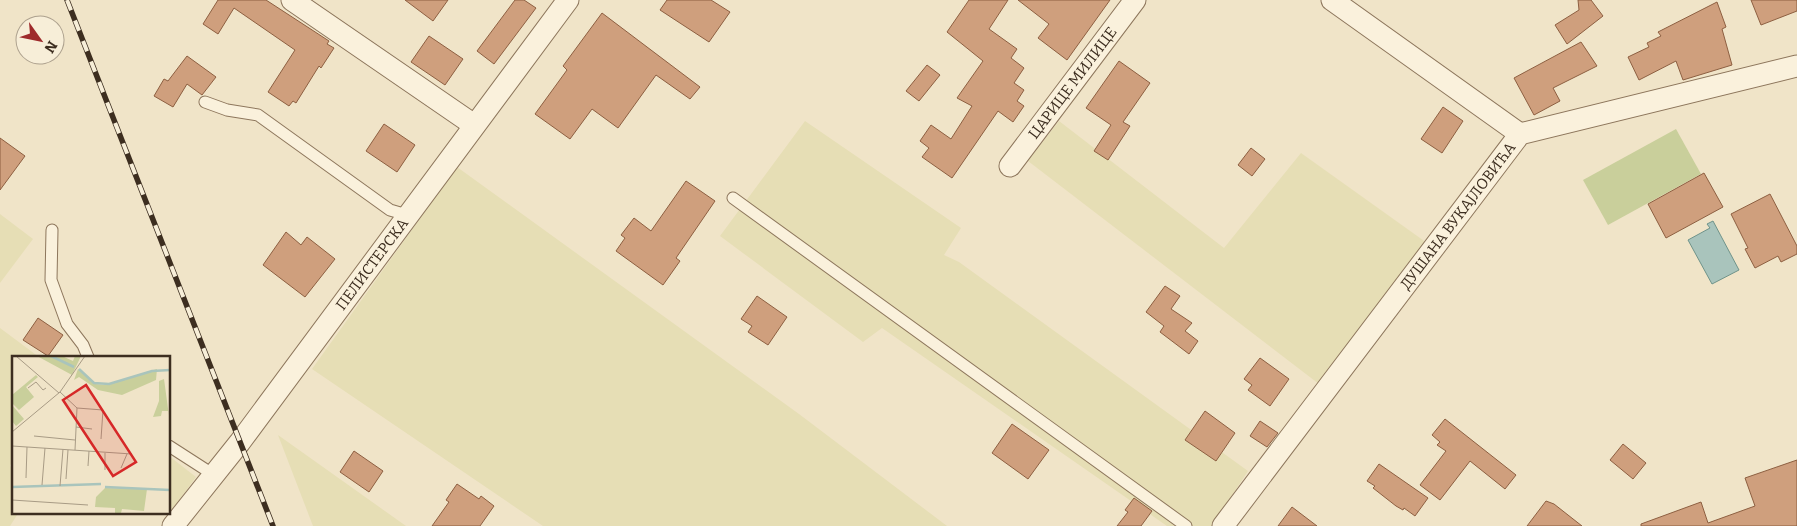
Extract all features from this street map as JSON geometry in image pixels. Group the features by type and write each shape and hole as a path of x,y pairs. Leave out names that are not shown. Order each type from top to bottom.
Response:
{"street":[{"path":"292,0 474,125"},
{"name":"ПЕЛИСТЕРСКА","path":"173,526 214,475 568,0"},
{"name":"ЦАРИЦЕ МИЛИЦЕ","path":"1010,166 1135,0"},
{"path":"1332,0 1520,134"},
{"name":"ДУШАНА ВУКАЈЛОВИЋА","path":"1223,526 1520,134 1797,66"}],"lane":[{"path":"205,102 227,110 258,115 390,210 407,215"},
{"path":"733,198 1186,526"},
{"path":"52,230 51,280 68,324 83,345 88,356"},
{"path":"170,447 214,475"}],"shaded area":[{"path":"805,121 961,228 944,255 959,262 1248,471 1212,526 1167,526 882,328 863,342 720,236"},
{"path":"1059,121 1224,248 1301,153 1427,243 1319,384 1028,161"},
{"path":"457,167 799,414 947,526 543,526 312,369"},
{"path":"0,214 33,239 0,283"},
{"path":"0,328 38,356 12,356 12,462 10,466 12,468 12,514 18,514 10,526 0,526"},
{"path":"278,435 406,526 313,526"},
{"path":"170,457 196,477 170,513"}],"green space":[{"path":"1676,129 1701,174 1608,225 1583,180"}],"water":[{"path":"1713,221 1739,270 1712,284 1688,240 1710,228 1707,224"}],"building":[{"path":"218,0 266,0 329,41 327,44 334,48 321,68 319,66 296,103 293,101 289,106 268,92 295,50 234,8 218,34 203,24"},
{"path":"405,0 448,0 433,21"},
{"path":"515,0 524,0 536,8 494,64 477,51"},
{"path":"667,0 711,0 730,12 709,42 660,10"},
{"path":"969,0 1008,0 989,29 1017,49 1011,58 1024,68 1014,83 1024,90 1017,101 1024,106 1013,122 998,111 952,178 922,157 929,148 920,141 931,125 951,139 972,106 957,98 983,61 947,32"},
{"path":"1018,0 1110,0 1067,60 1038,38 1049,24"},
{"path":"1578,0 1591,0 1603,16 1567,44 1555,25 1579,10"},
{"path":"1751,0 1797,0 1797,11 1761,25"},
{"path":"1717,2 1726,27 1722,29 1732,65 1683,80 1676,61 1639,80 1628,57 1649,47 1647,43 1661,36 1658,32"},
{"path":"602,13 700,87 690,99 656,75 618,128 592,109 570,139 535,114 567,70 563,66"},
{"path":"429,36 463,59 445,85 411,62"},
{"path":"1581,42 1597,66 1553,88 1560,101 1534,115 1514,78"},
{"path":"187,56 216,77 202,95 187,84 173,107 154,96 164,79 168,81"},
{"path":"1119,61 1150,83 1123,122 1130,126 1108,160 1094,151 1111,125 1086,108"},
{"path":"927,65 940,75 919,101 906,91"},
{"path":"1443,107 1463,121 1442,153 1421,139"},
{"path":"384,124 415,145 397,172 366,151"},
{"path":"0,138 25,156 0,190"},
{"path":"1251,148 1265,159 1252,176 1238,165"},
{"path":"1704,173 1723,207 1666,238 1648,204"},
{"path":"686,181 715,201 676,258 680,261 663,285 616,251 625,238 621,235 634,218 651,231"},
{"path":"1770,194 1797,246 1797,254 1781,262 1778,256 1755,268 1745,249 1748,248 1731,214"},
{"path":"286,232 301,245 307,237 335,259 305,297 263,265"},
{"path":"1165,286 1180,296 1171,309 1192,323 1185,331 1198,341 1189,354 1160,332 1164,326 1146,312"},
{"path":"757,296 787,317 768,345 748,332 752,326 741,319"},
{"path":"38,318 63,335 48,356 23,340"},
{"path":"1260,358 1289,379 1270,406 1248,390 1252,385 1244,379"},
{"path":"1205,411 1235,433 1216,461 1185,440"},
{"path":"1445,419 1516,475 1505,489 1470,461 1440,500 1420,485 1446,451 1437,445 1440,442 1432,435"},
{"path":"1260,421 1278,433 1267,447 1250,436"},
{"path":"1012,424 1049,450 1028,479 992,453"},
{"path":"1623,444 1646,463 1633,479 1610,460"},
{"path":"354,451 383,471 369,492 340,472"},
{"path":"1797,460 1797,526 1641,526 1641,524 1701,502 1708,523 1755,506 1745,478"},
{"path":"1379,464 1428,498 1415,516 1404,508 1403,510 1396,506 1367,481"},
{"path":"457,484 479,499 481,496 494,506 480,526 432,526 449,502 446,500"},
{"path":"1134,498 1152,511 1141,526 1117,526 1128,512 1125,510"},
{"path":"1546,501 1554,504 1582,526 1527,526"},
{"path":"1292,507 1317,526 1278,526"}],"railway":[{"path":"67,0 273,526"}]}
